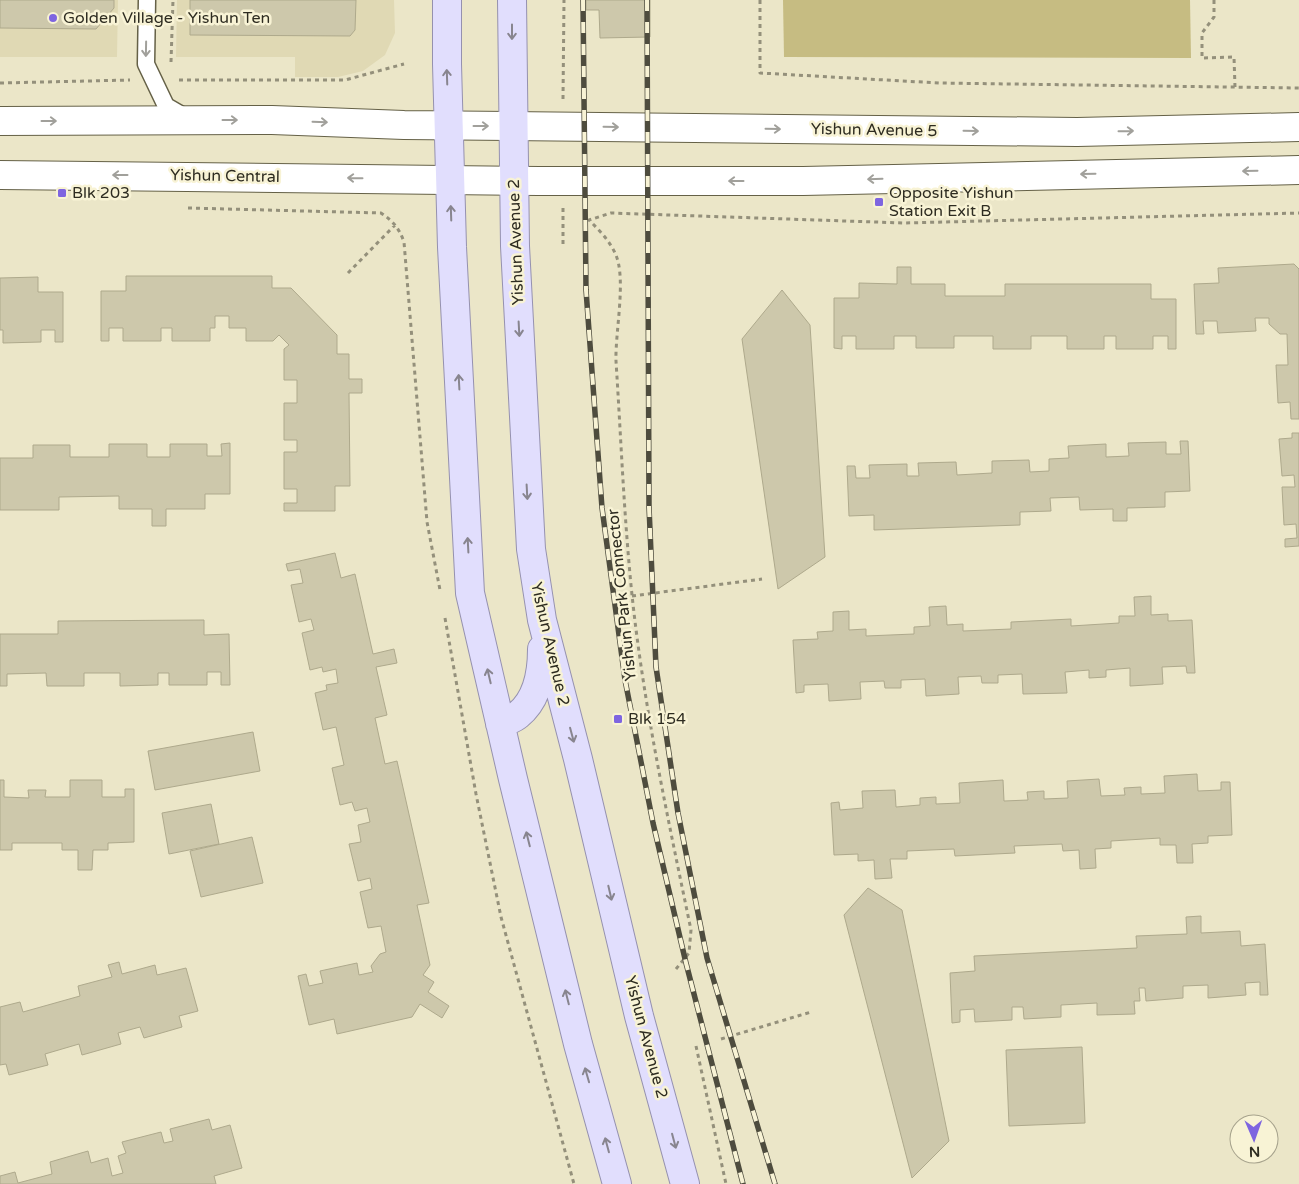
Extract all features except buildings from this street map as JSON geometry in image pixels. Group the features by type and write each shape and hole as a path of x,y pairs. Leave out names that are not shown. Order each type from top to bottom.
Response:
{"main road":[{"path":"447,0 448,126 452,247 470,594 578,1044 618,1184"},
{"name":"Yishun Avenue 2","path":"512,0 515,246 529,531 542,620 578,759 639,1016 685,1184"},
{"path":"0,121 272,120 448,126"},
{"name":"Yishun Avenue 5","path":"448,126 1068,132 1299,127"},
{"path":"450,180 803,181 1299,170"},
{"name":"Yishun Central","path":"0,175 450,180"},
{"path":"500,724 518,715 539,684 542,667 542,620"}],"lane":[{"path":"147,0 146,64 166,106 189,120"}],"path":[{"path":"173,0 171,64 174,80"},
{"path":"564,0 564,66"},
{"path":"760,0 760,73 939,83 1299,88"},
{"path":"1214,0 1214,17 1202,34 1202,58 1234,57 1235,87"},
{"path":"0,83 153,80 345,80 404,64"},
{"path":"182,207 381,213 399,229 404,242"},
{"name":"Yishun Park Connector","path":"676,969 689,953 691,930 652,737 632,596 624,505 616,357 621,271 616,253 605,237 589,220 611,212 904,223 1299,214"},
{"path":"348,273 395,225"},
{"path":"632,596 762,579"},
{"path":"721,1039 811,1012"},
{"path":"696,1046 726,1184"}],"shaded area":[{"path":"0,0 118,0 117,57 0,57"},
{"path":"177,0 394,0 395,33 385,55 363,71 338,77 295,77 295,57 176,57"},
{"path":"783,0 1190,0 1191,58 784,57"}],"railway":[{"path":"583,0 586,290 602,508 625,680 653,823 686,963 743,1184"},
{"path":"647,0 649,507 656,667 678,813 707,958 775,1184"}],"place":[{"name":"Golden Village - Yishun Ten","path":"53,18"},
{"name":"Blk 203","path":"62,193"},
{"name":"Opposite Yishun Station Exit B","path":"879,202"},
{"name":"Blk 154","path":"618,719"}]}
